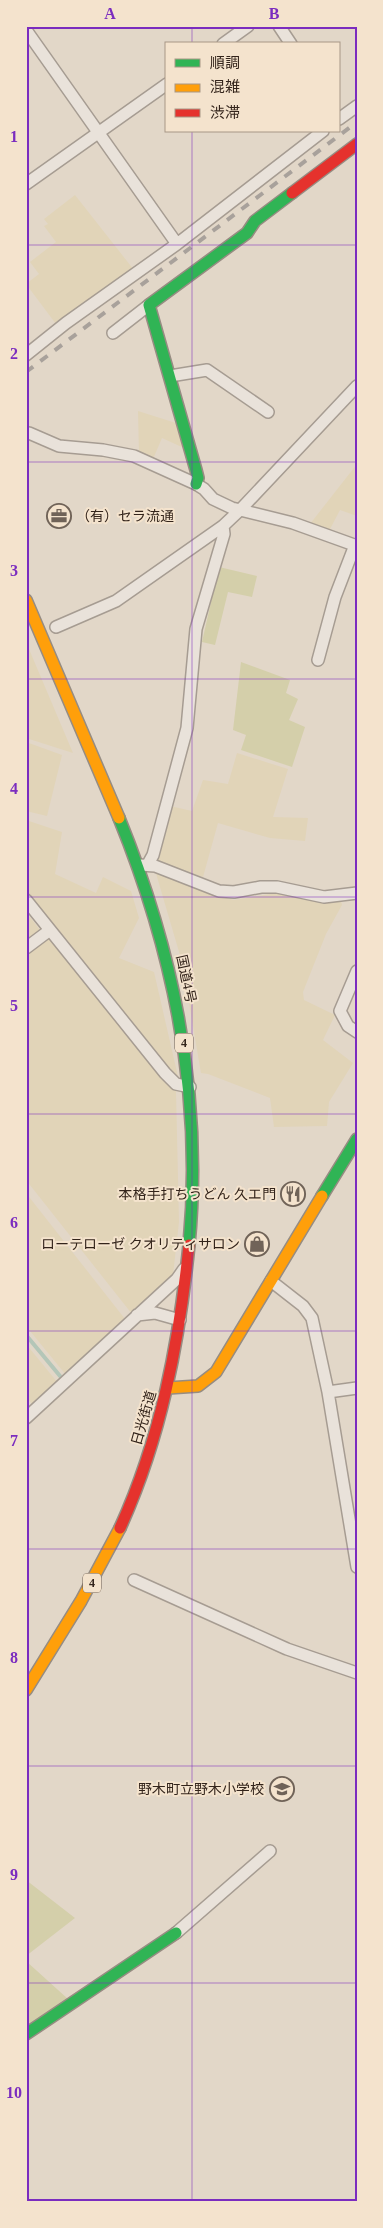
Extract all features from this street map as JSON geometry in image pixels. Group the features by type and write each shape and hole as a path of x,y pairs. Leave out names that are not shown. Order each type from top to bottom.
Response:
{"main road":[{"path":"196,484 196,470 149,305 247,233 255,220 357,144"},
{"name":"国道4号","path":"26,600 143,865 166,957 182,1033 190,1086 193,1150 192,1208 188,1264 168,1388"},
{"name":"日光街道","path":"26,1690 58,1642 98,1572 130,1508 148,1460 168,1388 198,1386 216,1372 357,1139"},
{"path":"346,1156 357,1163"},
{"path":"26,2034 176,1933"}],"street":[{"path":"226,42 248,26"},
{"path":"279,26 290,42"},
{"path":"26,30 177,244"},
{"path":"26,184 165,85"},
{"path":"341,114 357,106"},
{"path":"26,354 73,317 177,244 322,132"},
{"path":"113,333 149,305"},
{"path":"170,376 207,370 268,412"},
{"path":"56,627 116,601 223,526 242,509 357,386"},
{"path":"29,433 59,446 103,450 134,456 196,484 204,489 213,499 232,508 294,523 356,546 335,597 318,660"},
{"path":"223,526 224,534 196,629 187,728 153,855 143,865 219,891 234,892 261,887 277,887 324,897 357,893"},
{"path":"26,900 165,1073 176,1084 190,1086"},
{"path":"26,948 50,930"},
{"path":"357,971 340,1011 348,1026 357,1032"},
{"path":"26,1418 176,1279 188,1264"},
{"path":"271,1281 303,1306 312,1318 328,1392 357,1567"},
{"path":"137,1316 155,1313 180,1320"},
{"path":"328,1392 357,1388"},
{"path":"134,1580 287,1649 357,1673"},
{"path":"176,1933 270,1851"}],"shaded area":[{"path":"75,195 134,270 59,328 26,284 39,274 30,262 56,242 44,226 48,224 44,219"},
{"path":"138,411 179,424 186,449 162,438 153,459 139,454"},
{"path":"357,464 357,516 340,510 329,531 310,524"},
{"path":"219,567 257,576 252,597 228,592 215,645 202,642"},
{"path":"26,642 73,753 26,738"},
{"path":"241,662 290,680 286,693 298,699 289,720 305,727 292,767 241,750 246,735 233,730"},
{"path":"26,742 62,755 47,816 26,811"},
{"path":"237,753 288,769 273,817 308,818 305,841 270,838 218,823 203,877 155,861 170,806 192,811 203,780 228,784"},
{"path":"26,820 62,832 55,874 96,893 103,877 131,891 139,918 119,958 154,972 179,1081 26,893"},
{"path":"155,870 214,895 234,900 276,893 300,896 320,903 341,901 342,905 326,934 303,992 304,1000 335,1015 323,1040 353,1063 329,1102 327,1126 274,1127 270,1098 201,1073 182,962"},
{"path":"26,912 40,930 26,941"},
{"path":"49,936 128,1035 176,1091 179,1222 173,1275 132,1314 26,1180 26,954"},
{"path":"26,1193 125,1319 66,1375 26,1326"},
{"path":"26,1344 58,1383 33,1405 26,1397"},
{"path":"26,1880 75,1918 26,1956"},
{"path":"26,1961 68,1999 26,2027"}],"waterway":[{"path":"26,1335 60,1376"}],"railway":[{"path":"26,372 357,122"}],"traffic: fast":[{"path":"196,484 198,478 196,470 149,305 247,233 255,221 292,193"},
{"path":"119,818 155,921 180,1027 188,1081 192,1135 189,1245"},
{"path":"322,1196 357,1139"},
{"path":"26,2034 176,1933"}],"traffic: slow":[{"path":"26,600 119,818"},
{"path":"168,1388 198,1386 216,1372 322,1196"},
{"path":"26,1690 81,1601 120,1528"}],"traffic: jam":[{"path":"292,193 357,144"},
{"path":"120,1528 147,1460 166,1390 180,1318 189,1245"}],"place":[{"name":"（有）セラ流通","path":"59,516"},
{"name":"本格手打ちうどん 久エ門","path":"293,1194"},
{"name":"ローテローゼ クオリティサロン","path":"257,1244"},
{"name":"野木町立野木小学校","path":"282,1789"}]}
